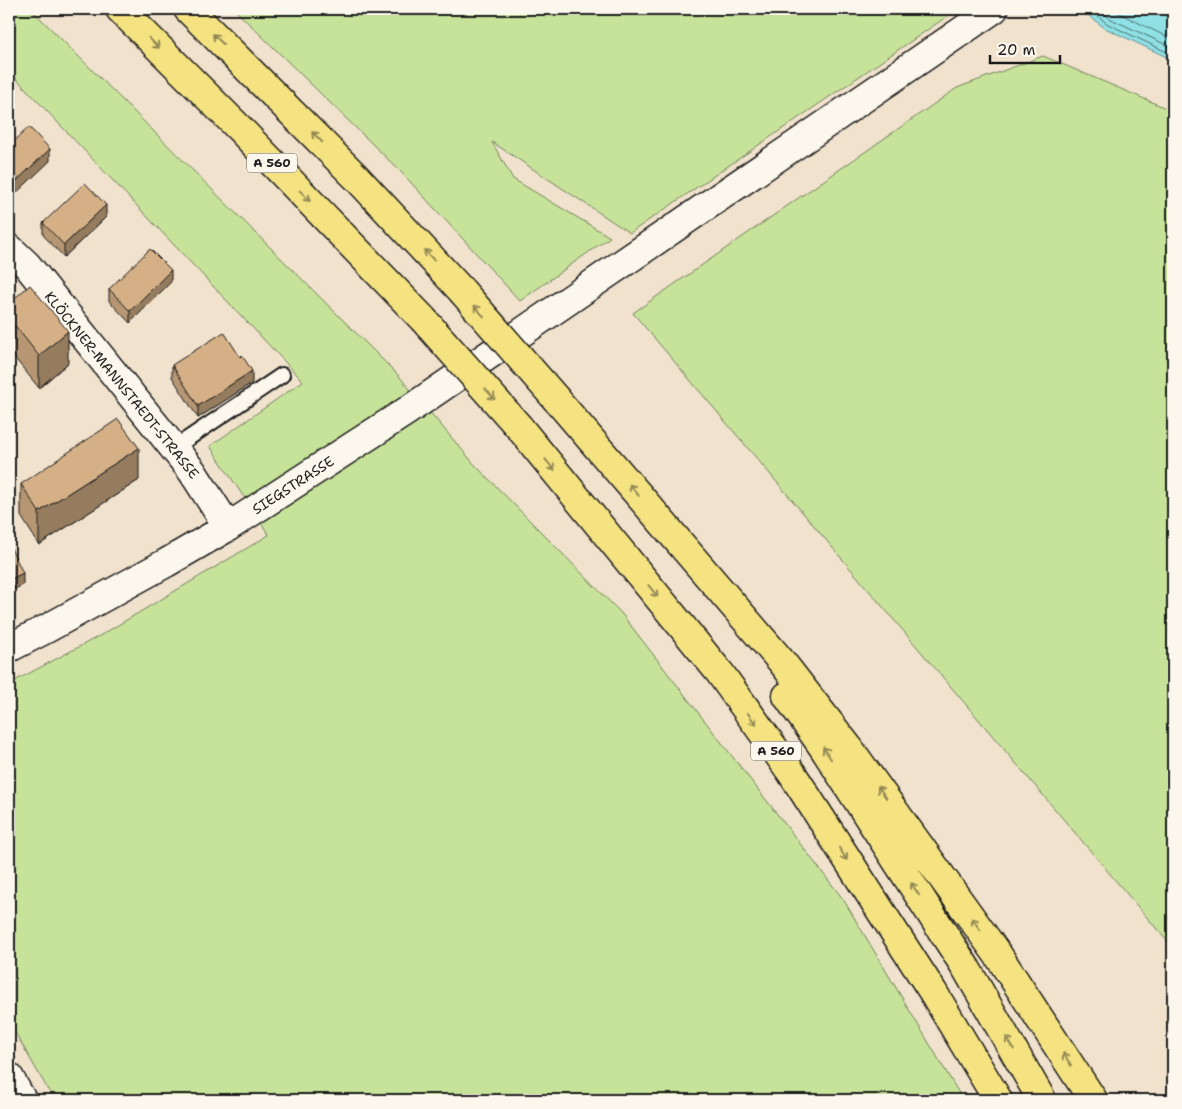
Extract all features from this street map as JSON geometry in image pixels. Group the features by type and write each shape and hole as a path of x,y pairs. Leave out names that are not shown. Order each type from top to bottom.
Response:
{"highway":[{"name":"A 560","path":"120,9 423,318 519,427 720,673 785,765 933,992 998,1100"},
{"name":"A 560","path":"188,9 358,178 462,291 665,527 747,636 828,755 966,968 1042,1100"},
{"path":"665,527 782,662 849,748 992,947 1093,1100"}],"street":[{"name":"SIEGSTRASSE","path":"9,648 166,563 228,527 407,411 994,9"},
{"name":"KLÖCKNER-MANNSTAEDT-STRASSE","path":"9,248 33,272 174,448 192,471 228,527"},
{"path":"9,1077 22,1100"}],"lane":[{"path":"174,448 282,375"}],"green space":[{"path":"9,9 31,9 398,375 475,465 621,613 843,899 963,1100 54,1100 9,1022 9,684 103,634 269,535 210,446 303,381 9,71"},
{"path":"234,9 958,9 630,233 492,142 513,179 610,237 520,301 402,173"},
{"path":"1043,56 1173,111 1173,948 633,313 957,88"}],"water":[{"path":"1080,9 1173,9 1173,60 1105,28"}],"building":[{"path":"29,127 50,149 9,188 9,146"},
{"path":"85,183 106,205 64,245 43,223"},
{"path":"150,249 171,270 130,311 109,289"},
{"path":"30,285 68,331 39,356 9,318 9,303"},
{"path":"224,332 240,357 242,355 252,371 198,406 172,365"},
{"path":"118,419 139,448 39,512 21,484"},
{"path":"9,544 23,573 9,580"}]}
